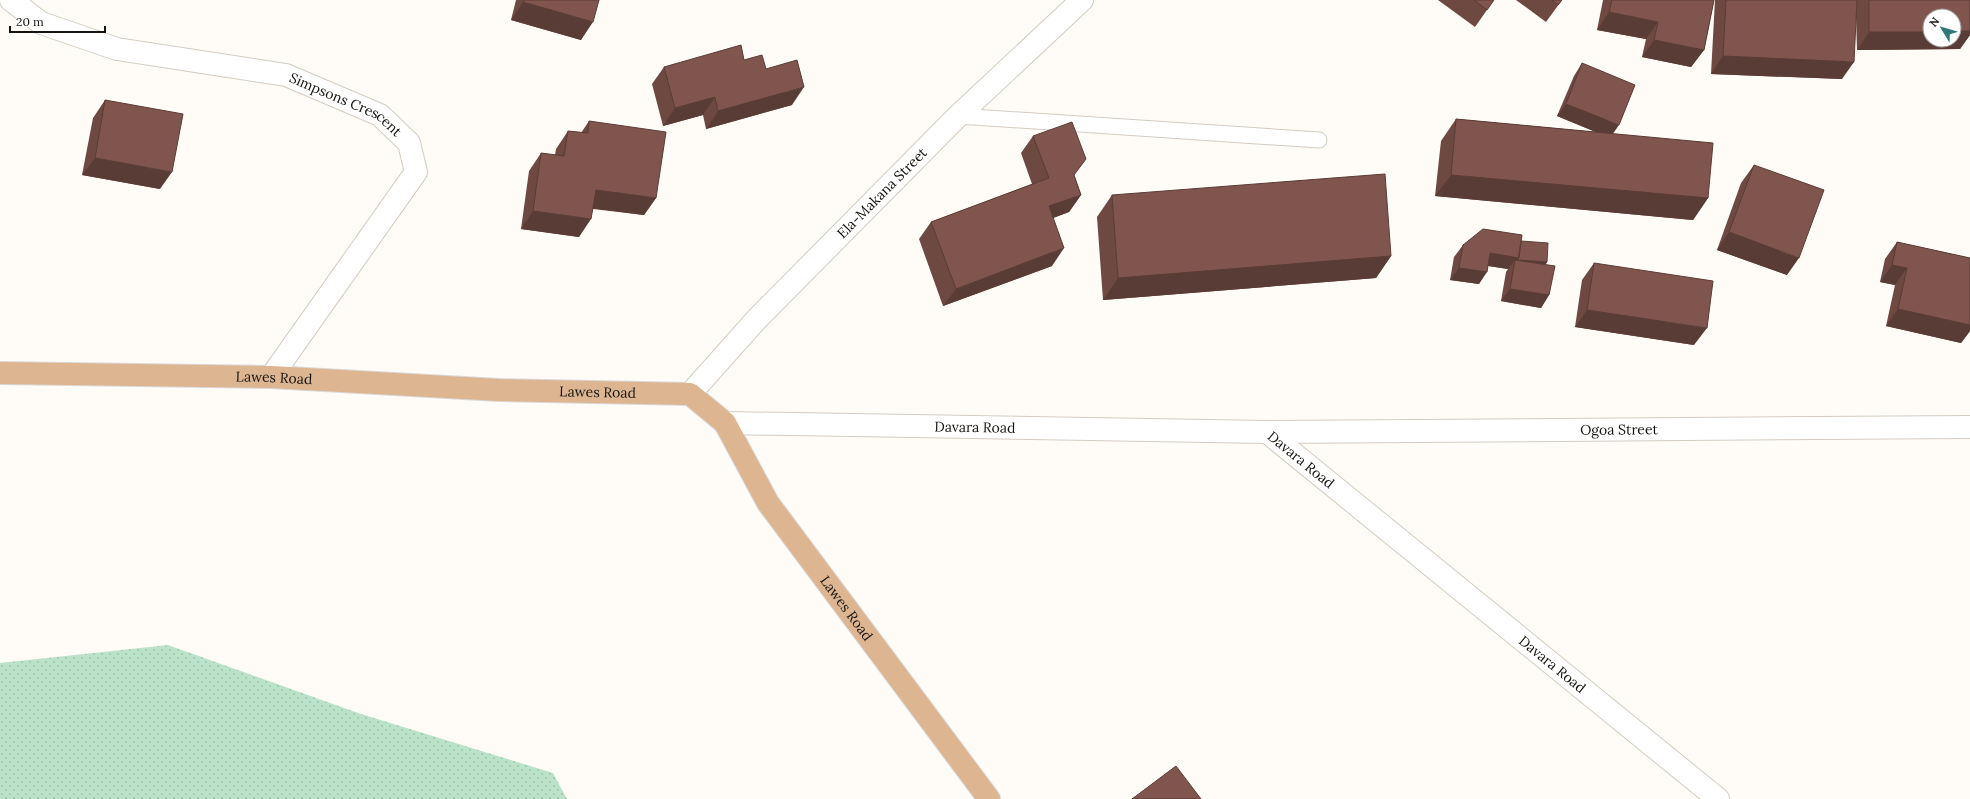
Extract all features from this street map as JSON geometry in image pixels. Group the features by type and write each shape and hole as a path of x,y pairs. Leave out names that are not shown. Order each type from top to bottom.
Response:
{"main road":[{"name":"Lawes Road","path":"0,373 271,377 499,390 690,394 725,423 768,503 989,799"}],"street":[{"name":"Simpsons Crescent","path":"11,0 41,23 116,49 286,75 380,115 409,143 416,172 271,377"},
{"name":"Ela-Makana Street","path":"690,394 756,320 958,116 1082,0"},
{"name":"Davara Road","path":"725,423 1267,432 1718,799"},
{"name":"Ogoa Street","path":"1267,432 1970,427"}],"lane":[{"path":"958,116 1319,140"}],"green space":[{"path":"168,645 361,714 553,773 567,799 0,799 0,663"}],"building":[{"path":"524,0 599,0 593,22 523,2"},
{"path":"1474,0 1494,0 1487,10"},
{"path":"1552,0 1562,0 1558,5"},
{"path":"1612,0 1714,0 1704,50 1654,40 1658,22 1609,12"},
{"path":"1726,0 1857,0 1854,62 1723,56"},
{"path":"1869,0 1970,0 1970,31 1962,31 1962,8 1922,8 1922,32 1869,32"},
{"path":"741,45 744,60 762,55 766,69 797,60 804,87 718,111 715,97 675,108 664,67"},
{"path":"1582,63 1635,85 1619,125 1566,104"},
{"path":"105,100 183,114 172,172 95,158"},
{"path":"1456,119 1713,143 1708,198 1451,175"},
{"path":"589,121 666,132 656,198 596,190 591,219 533,211 541,153 564,156 568,131 588,133"},
{"path":"1072,122 1086,159 1074,175 1081,195 1049,206 1064,248 956,289 931,222 1049,178 1033,136"},
{"path":"1754,165 1824,190 1799,258 1729,232"},
{"path":"1385,174 1391,256 1118,278 1112,195"},
{"path":"1483,229 1522,235 1519,258 1490,253 1487,272 1459,268 1463,245"},
{"path":"1521,241 1548,243 1547,262 1518,260"},
{"path":"1897,242 1970,258 1970,325 1898,309 1907,268 1892,265"},
{"path":"1515,260 1555,266 1549,295 1510,289"},
{"path":"1594,263 1713,281 1707,328 1587,310"},
{"path":"1176,766 1201,799 1132,799"}]}
